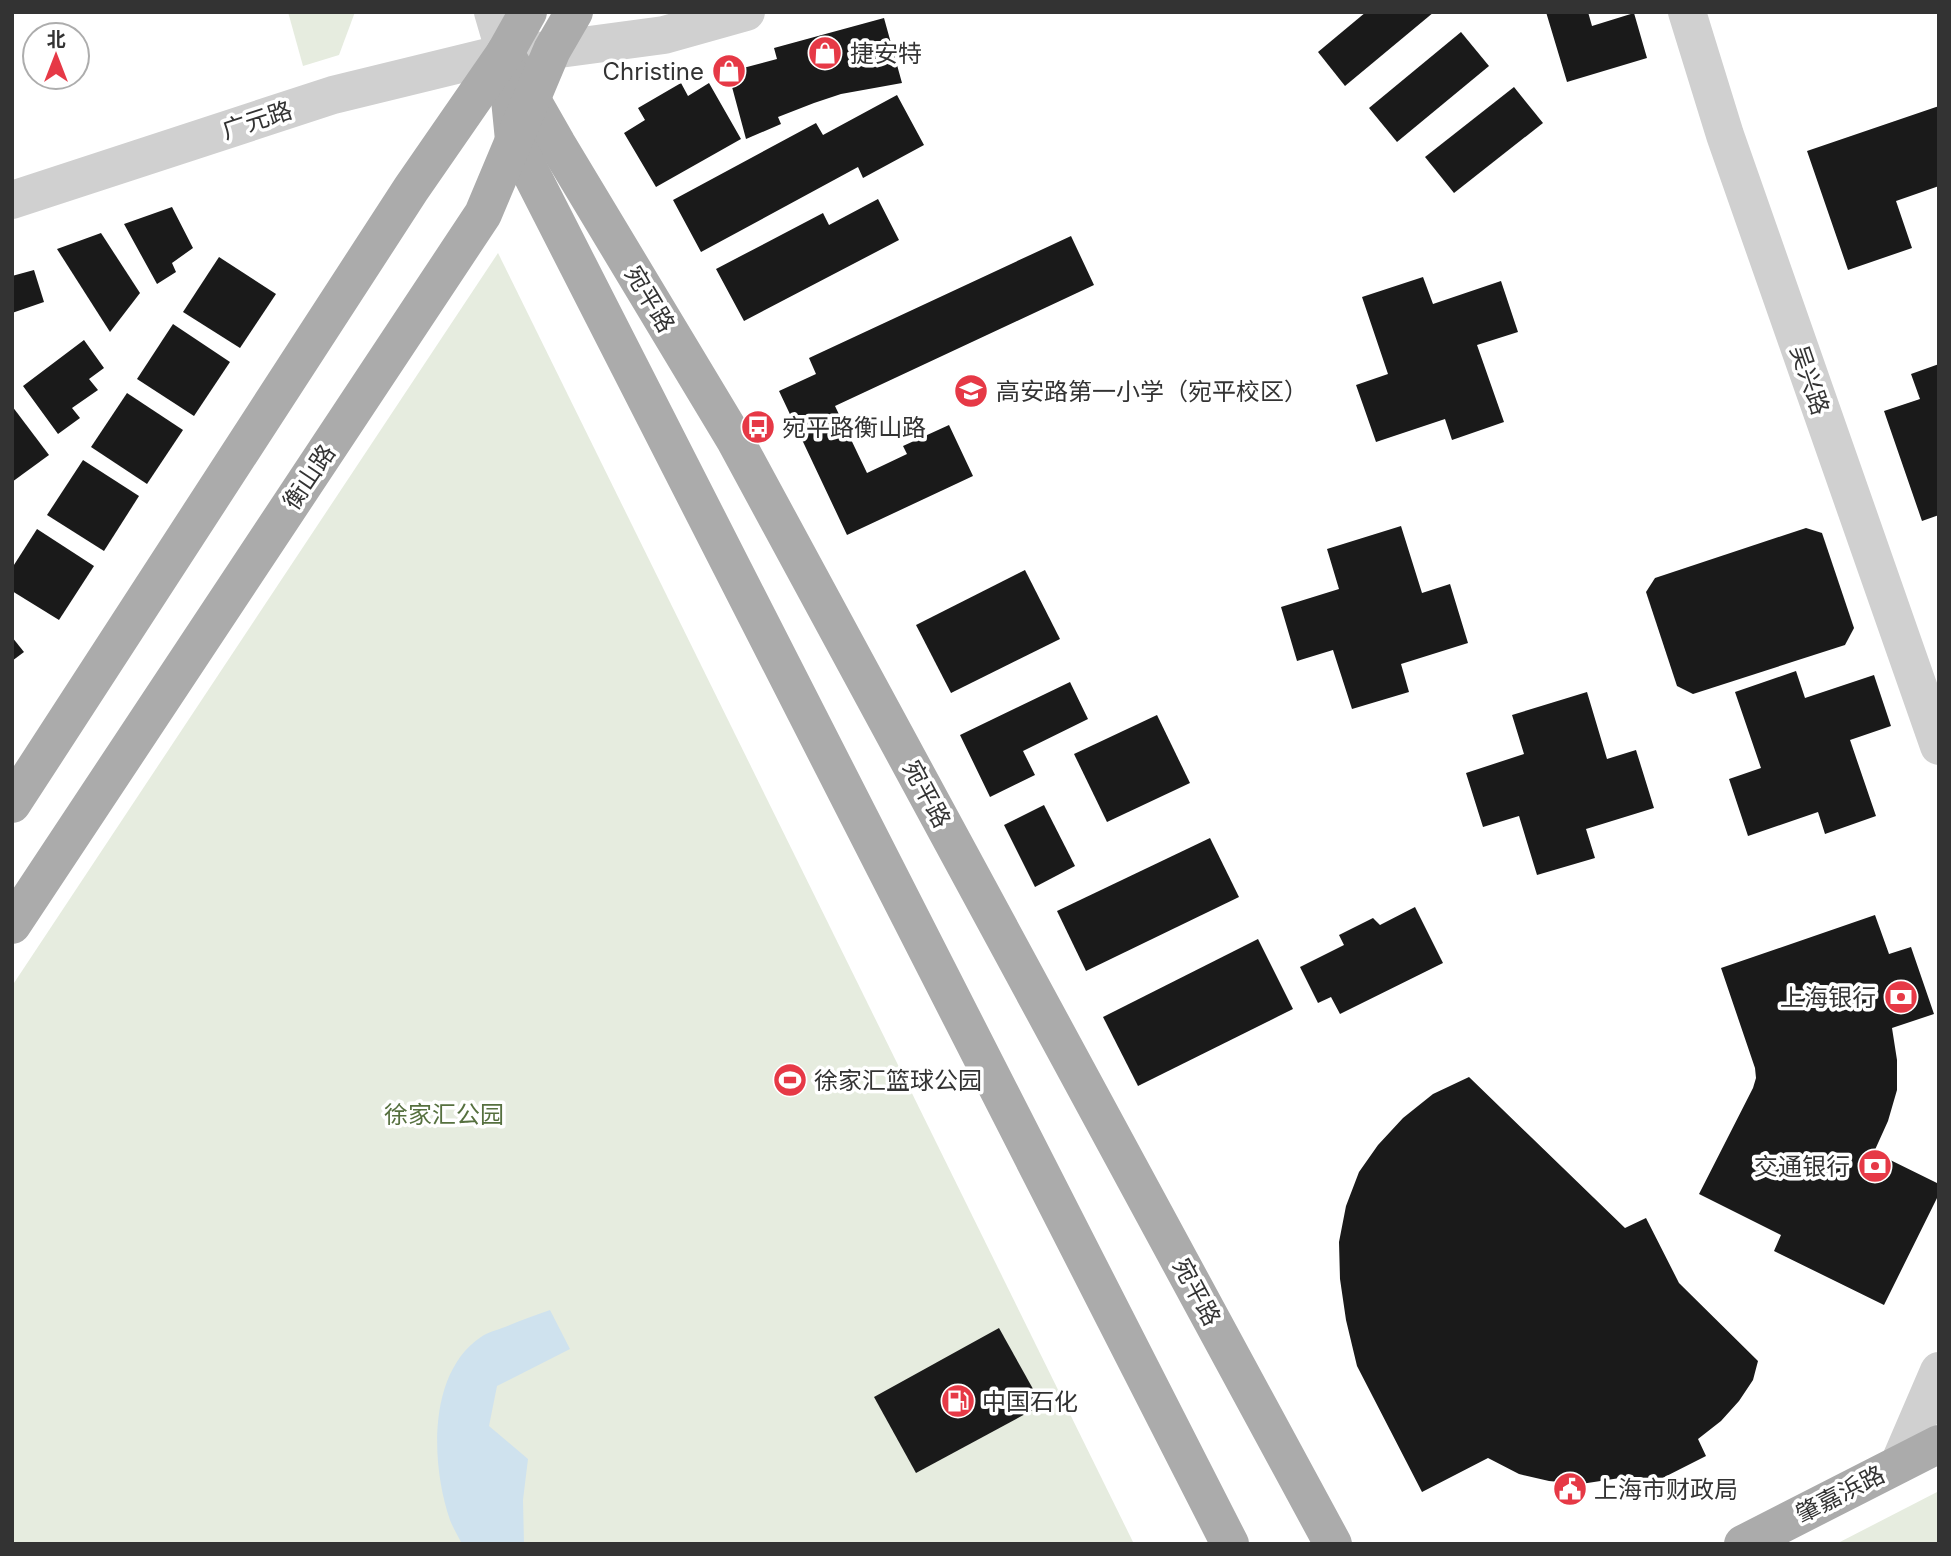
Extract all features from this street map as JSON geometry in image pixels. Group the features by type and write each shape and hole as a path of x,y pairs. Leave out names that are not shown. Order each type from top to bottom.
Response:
{"main road":[{"path":"12,804 411,189 505,53 528,12"},
{"name":"衡山路","path":"12,925 483,214 552,50 574,12"},
{"name":"宛平路","path":"505,53 735,440 1333,1544"},
{"name":"宛平路","path":"505,53 514,140 1230,1544"},
{"name":"肇嘉浜路","path":"1743,1544 1939,1444"}],"street":[{"name":"宛平路","path":"493,12 505,53"},
{"name":"广元路","path":"12,200 333,95 505,53 664,36 746,12"},
{"name":"吴兴路","path":"1687,12 1724,135 1939,746"},
{"name":"肇嘉浜路","path":"1899,1464 1939,1371"}],"green space":[{"path":"288,12 355,12 339,55 303,66"},
{"name":"徐家汇公园","path":"498,253 1134,1544 12,1544 12,986"},
{"path":"1939,1491 1939,1544 1836,1544"}],"water":[{"path":"550,1310 570,1349 497,1386 489,1426 528,1459 523,1500 524,1544 462,1544 450,1520 439,1473 438,1421 442,1396 463,1353 484,1335"}],"building":[{"path":"1366,12 1434,12 1345,86 1318,52"},
{"path":"1546,12 1588,12 1592,26 1634,13 1647,58 1567,82"},
{"path":"884,18 902,83 841,94 814,103 778,117 781,124 746,139 728,72 777,59 774,48"},
{"path":"1461,32 1489,66 1397,142 1369,108"},
{"path":"681,83 688,96 709,83 741,139 656,187 624,133 645,120 638,108"},
{"path":"1514,87 1543,123 1454,193 1425,157"},
{"path":"897,95 924,145 863,178 858,167 701,252 673,200 816,123 823,135"},
{"path":"1939,106 1939,186 1896,201 1912,248 1848,270 1807,151"},
{"path":"878,199 899,240 744,321 716,269 823,213 829,225"},
{"path":"172,207 193,248 172,263 176,272 157,284 124,224"},
{"path":"101,233 140,293 110,332 57,249"},
{"path":"1071,236 1094,285 835,406 867,473 907,454 903,446 949,425 973,476 847,535 779,391 816,374 809,358"},
{"path":"219,257 276,294 240,348 183,312"},
{"path":"34,270 44,302 12,313 12,276"},
{"path":"1423,277 1433,304 1501,281 1518,332 1477,345 1504,422 1452,440 1445,419 1376,442 1356,385 1388,374 1362,297"},
{"path":"173,324 230,362 194,416 137,379"},
{"path":"84,340 104,368 89,379 98,390 72,408 80,418 58,434 23,386"},
{"path":"1939,364 1939,515 1922,521 1884,411 1920,399 1911,374"},
{"path":"127,393 183,430 147,484 91,447"},
{"path":"12,406 49,455 12,482"},
{"path":"83,460 139,496 104,551 47,515"},
{"path":"1401,526 1422,593 1450,584 1468,643 1401,664 1409,692 1352,709 1333,650 1297,661 1281,607 1339,589 1327,549"},
{"path":"1806,528 1822,533 1854,628 1845,645 1693,694 1677,686 1646,592 1655,578"},
{"path":"37,529 94,566 59,620 12,591 12,568"},
{"path":"1025,570 1060,639 951,693 916,625"},
{"path":"12,637 24,652 12,661"},
{"path":"1796,671 1805,698 1874,675 1891,726 1850,740 1876,816 1825,834 1818,812 1748,836 1729,779 1761,768 1735,692"},
{"path":"1070,682 1088,719 1023,751 1035,775 990,797 960,735"},
{"path":"1587,692 1607,759 1636,750 1654,808 1586,829 1595,858 1537,875 1519,816 1483,827 1466,773 1524,754 1512,715"},
{"path":"1157,715 1190,783 1107,822 1074,754"},
{"path":"1044,805 1075,866 1035,887 1004,825"},
{"path":"1210,838 1239,897 1086,971 1057,911"},
{"path":"1415,907 1443,963 1340,1014 1331,997 1318,1003 1300,967 1344,945 1339,935 1373,918 1380,925"},
{"path":"1875,915 1889,954 1911,947 1934,1014 1892,1028 1897,1060 1897,1090 1888,1121 1874,1152 1939,1184 1939,1194 1884,1305 1774,1251 1781,1235 1699,1194 1756,1078 1721,968"},
{"path":"1258,939 1293,1009 1138,1086 1103,1017"},
{"path":"1469,1077 1625,1228 1646,1218 1679,1283 1758,1361 1753,1380 1739,1401 1721,1421 1698,1439 1706,1456 1629,1495 1620,1478 1581,1484 1549,1481 1519,1474 1488,1458 1422,1492 1357,1366 1340,1279 1339,1242 1346,1206 1359,1172 1378,1145 1403,1118 1433,1094"},
{"name":"中国石化","path":"999,1328 1042,1405 916,1473 874,1397"}],"place":[{"name":"捷安特","path":"825,53"},
{"name":"Christine","path":"729,71"},
{"name":"高安路第一小学（宛平校区）","path":"971,391"},
{"name":"宛平路衡山路","path":"758,427"},
{"name":"上海银行","path":"1901,997"},
{"name":"徐家汇篮球公园","path":"790,1080"},
{"name":"交通银行","path":"1875,1166"},
{"name":"中国石化","path":"958,1401"},
{"name":"上海市财政局","path":"1570,1489"}]}
